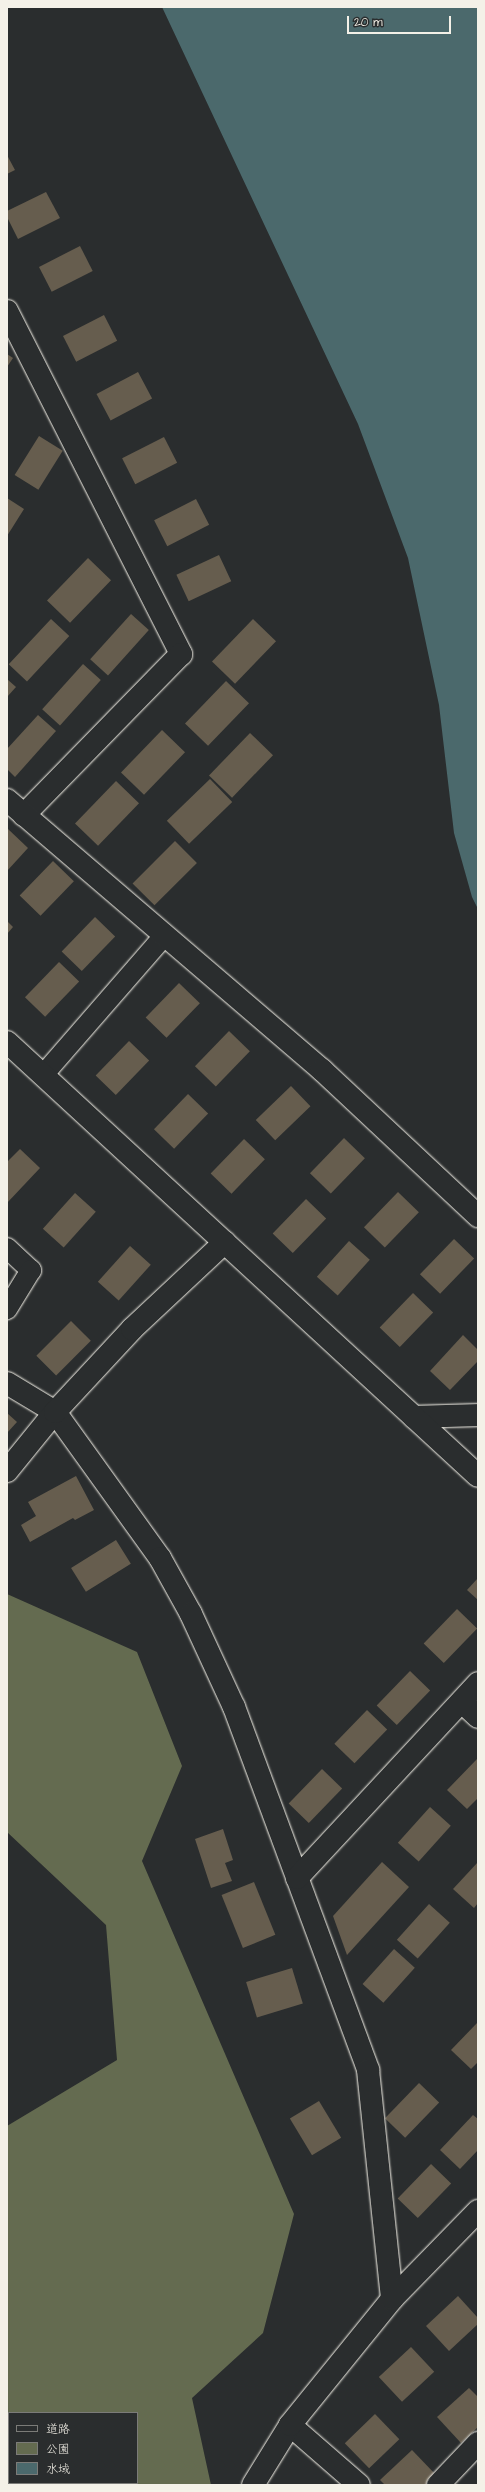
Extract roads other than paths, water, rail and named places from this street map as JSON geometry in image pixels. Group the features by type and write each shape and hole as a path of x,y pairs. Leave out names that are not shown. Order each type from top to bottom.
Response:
{"street":[{"path":"7,311 181,654 24,815"},
{"path":"7,800 322,1070 478,1216"},
{"path":"7,1042 44,1074 478,1476"},
{"path":"7,1471 55,1412 132,1329 225,1242"},
{"path":"7,1383 55,1412 160,1558 191,1614 234,1707 368,2070 392,2299"},
{"path":"414,1418 478,1415"},
{"path":"297,1878 478,1683"},
{"path":"462,1702 478,1717"},
{"path":"253,2485 290,2425 392,2299 478,2211"},
{"path":"290,2425 359,2485"},
{"path":"438,2485 478,2443"}],"lane":[{"path":"44,1074 165,936"},
{"path":"7,1248 31,1270 7,1309"}],"water":[{"path":"162,7 478,7 478,909 472,897 454,833 439,705 408,558 358,424"}]}
